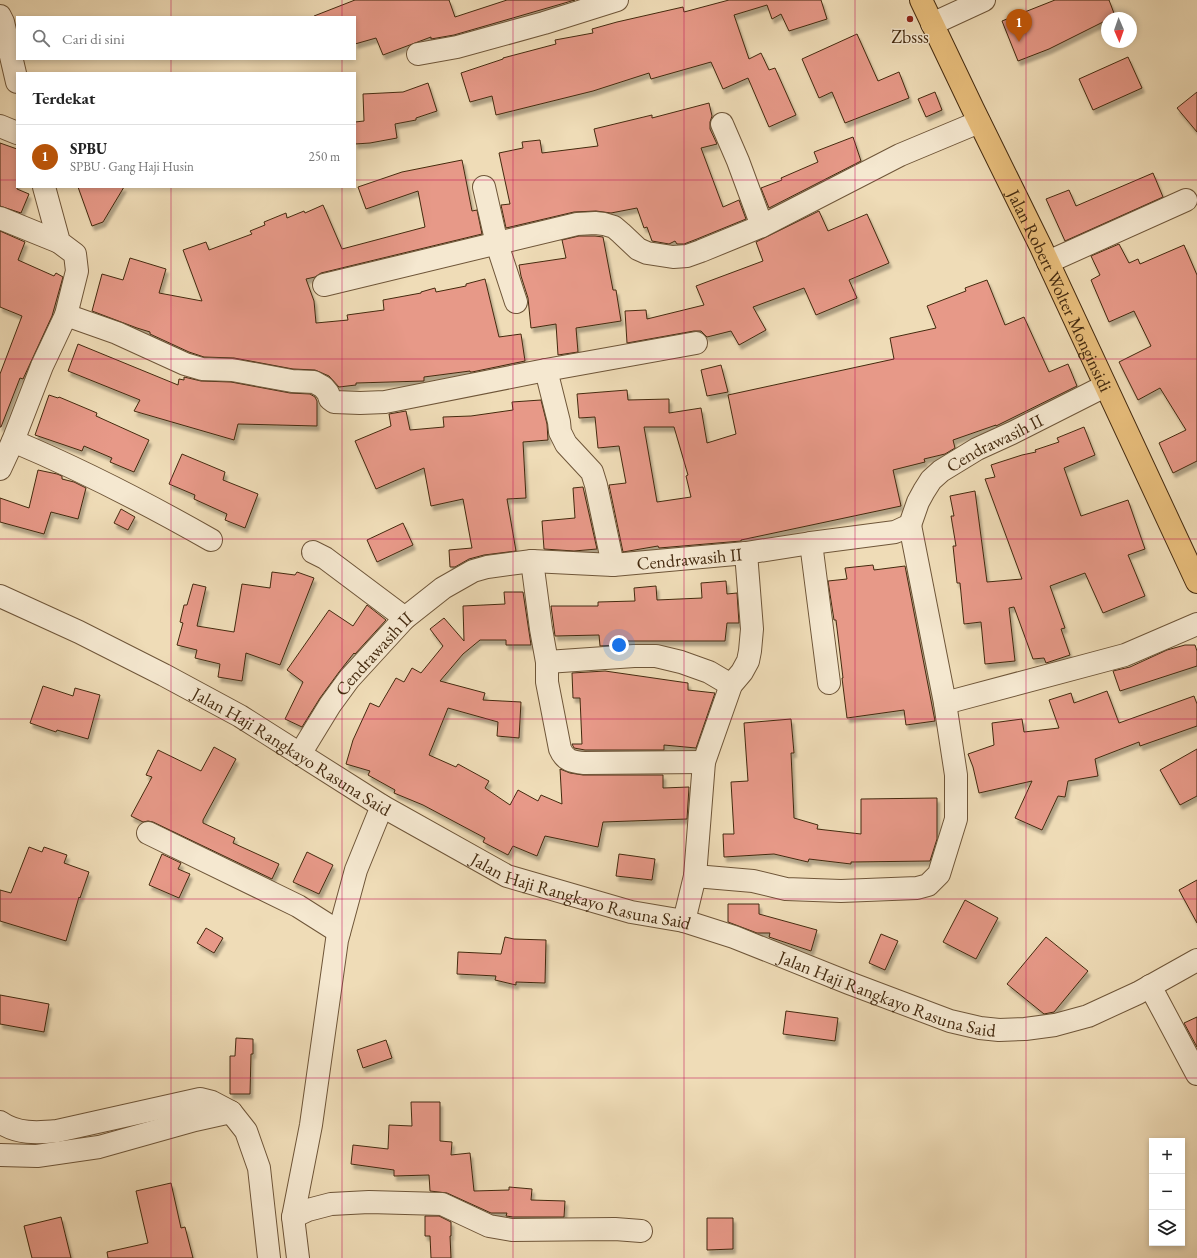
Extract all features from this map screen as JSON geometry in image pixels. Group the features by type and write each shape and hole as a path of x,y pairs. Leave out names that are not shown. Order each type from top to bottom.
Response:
{"highway":[{"name":"Jalan Robert Wolter Monginsidi","path":"921,0 1048,262 1197,582"}],"street":[{"path":"418,54 457,47 544,23 617,0"},
{"path":"932,24 984,0"},
{"path":"0,16 3,22 16,78"},
{"path":"324,285 577,224 595,223 604,224 614,228 638,249 648,253 673,257 687,256 762,226 900,155 979,122"},
{"path":"722,124 738,161 762,226"},
{"path":"0,126 16,133"},
{"path":"484,187 497,244 516,302"},
{"path":"44,188 59,242"},
{"path":"1048,262 1186,200"},
{"path":"0,218 59,242 76,254 77,270 66,315 42,366 14,441 0,469"},
{"path":"66,315 117,333 185,364 202,369 232,370 292,381 314,382 324,387 330,399 334,402 385,402 546,370 696,344"},
{"path":"546,370 559,422 560,432 566,444 592,472 612,565"},
{"name":"Cendrawasih II","path":"300,754 330,705 346,684 406,618 443,588 473,571 488,567 532,562 612,565 746,553 895,532 910,525 918,502 924,491 931,480 941,471 977,449 1105,386"},
{"path":"14,441 110,485 155,508 211,540"},
{"path":"696,876 752,881 786,889 841,891 917,888 928,885 939,874 956,819 956,775 945,703 910,525"},
{"path":"811,543 829,683"},
{"path":"314,552 325,558 406,618"},
{"path":"684,921 696,876 704,762 730,685 742,672 748,661 750,651 752,629 746,553"},
{"path":"532,562 540,629 547,662 547,682 558,741 562,754 568,760 584,763 704,762"},
{"name":"Jalan Haji Rangkayo Rasuna Said","path":"0,596 79,632 240,716 382,806 507,876 631,912 684,921 734,937 950,1022 999,1030 1019,1030 1055,1025 1088,1016 1138,994 1197,960"},
{"path":"945,703 1125,655 1197,624"},
{"path":"547,662 634,656 656,656 681,662 709,672 730,685"},
{"path":"298,1258 293,1217 311,1125 339,932 356,870 382,806"},
{"path":"148,832 298,906 339,932"},
{"path":"1150,986 1197,1074"},
{"path":"0,1122 5,1126 20,1131 36,1133 58,1132 200,1099 212,1102 231,1112 246,1131 259,1168 269,1258"},
{"path":"0,1156 37,1156 99,1147 195,1120 231,1112"},
{"path":"36,1133 37,1156"},
{"path":"293,1217 308,1210 330,1204 369,1202 442,1204 489,1226 512,1230 615,1229 641,1231"}],"building":[{"path":"355,0 449,0 455,17 507,0 575,0 454,35 431,39 431,37 383,55 376,38 356,44 356,16 314,16"},
{"path":"729,0 821,0 827,19 789,31 781,14 772,19 767,5 734,15 749,59 761,53 769,70 775,68 796,115 769,127 748,78 723,89 711,62 651,79 649,73 593,91 496,115 492,96 470,102 461,73 503,58 556,44 555,40 593,33 592,29 617,22 683,7 684,12"},
{"path":"1055,0 1109,0 1114,12 1101,12 1101,23 1049,49 1018,61 1002,21"},
{"path":"857,34 878,81 899,72 909,98 845,123 832,92 819,98 802,59"},
{"path":"1128,57 1142,88 1093,110 1079,79"},
{"path":"428,83 437,111 416,118 416,120 395,124 397,138 356,144 356,122 364,121 363,94 403,92"},
{"path":"935,92 942,110 926,117 918,99"},
{"path":"1197,92 1197,132 1177,108"},
{"path":"709,103 712,116 710,129 717,144 701,148 723,207 739,200 746,219 684,244 677,244 675,241 669,244 652,241 647,227 644,228 637,208 611,213 596,211 574,212 506,228 501,205 510,204 499,153 523,148 522,142 540,140 542,153 598,146 594,129 652,115 652,118"},
{"path":"853,137 861,161 769,208 761,188 782,180 781,178 818,162 814,152"},
{"path":"0,143 16,149 16,188 29,194 21,213 0,206"},
{"path":"462,160 472,211 477,210 482,234 321,273 315,277 306,279 314,301 316,323 348,320 347,315 384,310 383,300 421,293 435,288 436,292 466,286 466,284 485,279 499,337 521,334 525,361 472,372 470,371 424,377 424,381 356,383 356,385 339,387 329,376 315,370 293,369 234,358 204,357 189,352 150,334 150,332 92,311 102,274 123,280 130,258 166,269 159,293 202,301 183,250 206,242 209,250 252,234 250,231 265,225 264,222 286,213 287,218 304,211 305,213 323,205 342,249 425,227 418,191 366,209 358,187 402,172"},
{"path":"1153,173 1163,197 1065,241 1046,199 1069,190 1076,206"},
{"path":"78,188 123,188 103,222 92,226"},
{"path":"819,211 828,231 867,214 889,263 849,280 857,298 816,315 804,288 753,307 766,330 739,345 731,331 707,337 701,331 694,331 627,343 625,311 646,310 647,319 704,305 696,286 763,261 756,242"},
{"path":"0,231 25,242 18,260 54,276 56,273 63,277 52,316 23,379 20,378 1,427 0,374 22,316 0,307"},
{"path":"579,236 603,237 613,290 616,290 621,321 576,328 578,352 558,355 556,324 531,328 528,298 519,265 566,258 562,240"},
{"path":"1119,244 1129,263 1138,259 1140,264 1184,245 1197,275 1197,461 1173,473 1159,443 1186,430 1160,388 1138,400 1119,362 1151,346 1134,311 1109,322 1091,280 1100,275 1091,256"},
{"path":"987,280 1005,325 1024,317 1049,372 1068,364 1077,386 996,426 953,440 955,448 945,454 924,459 925,462 893,470 901,506 741,541 659,548 658,546 623,552 609,485 626,483 619,446 598,448 595,417 579,418 577,394 627,390 628,400 669,399 669,413 701,408 707,443 736,434 728,395 894,359 890,338 936,328 927,306 966,291 965,288","holes":["644,427 674,427 688,475 686,476 691,497 657,502"]},
{"path":"78,344 178,385 179,379 184,380 184,377 201,381 231,382 290,393 310,394 315,397 317,401 317,426 238,424 234,440 134,411 140,400 68,371"},
{"path":"721,365 728,392 707,396 701,370"},
{"path":"49,395 59,397 97,413 96,416 149,440 134,472 110,462 112,458 84,446 82,451 35,435"},
{"path":"541,400 547,424 548,440 523,442 526,498 507,499 516,551 484,555 469,559 455,567 450,567 449,550 472,548 463,499 431,506 424,468 376,489 355,441 391,426 389,414 406,411 410,430 444,427 443,417 471,416 513,410 512,402"},
{"path":"1084,427 1095,455 1064,468 1081,516 1128,500 1145,549 1128,555 1145,596 1103,613 1085,573 1050,586 1065,628 1061,629 1070,655 1046,663 1044,658 1033,659 1014,607 1009,608 1015,661 985,664 981,622 964,624 960,583 957,583 953,546 956,546 951,516 954,516 950,496 975,491 987,582 1022,579 985,479 995,477 991,465 1036,452 1035,450 1059,442 1057,438"},
{"path":"182,454 225,472 223,480 258,494 245,528 225,520 227,514 194,499 195,495 169,484"},
{"path":"38,470 57,474 62,476 62,479 74,482 86,488 78,519 51,512 44,534 0,522 0,498 29,508"},
{"path":"583,487 597,549 574,551 544,549 542,521 575,518 573,488"},
{"path":"121,509 135,517 128,530 114,523"},
{"path":"403,523 413,545 377,562 367,540"},
{"path":"873,565 874,570 905,566 935,721 906,725 904,710 847,718 836,620 834,620 828,581 847,579 845,568"},
{"path":"272,572 295,575 297,572 314,578 280,665 246,653 242,681 218,677 220,664 195,658 197,650 177,645 183,623 180,622 184,605 187,605 193,584 206,587 197,626 234,632 242,584 270,588"},
{"path":"726,581 727,594 737,593 739,623 727,623 725,641 615,641 616,645 600,646 599,635 555,636 551,606 598,606 598,602 635,601 634,588 656,586 657,600 702,598 701,583"},
{"path":"504,592 523,592 531,645 506,645 506,640 480,640 463,654 440,681 485,693 483,700 521,702 519,738 497,736 498,722 448,708 429,755 456,767 458,764 489,781 485,788 510,805 518,790 538,801 541,795 562,804 560,769 570,773 583,775 663,775 663,788 689,787 687,819 603,822 598,847 545,836 537,856 513,846 508,855 483,842 485,838 423,805 394,793 395,790 368,775 370,771 346,764 353,740 370,703 379,707 396,678 404,682 412,668 421,673 443,646 430,629 444,618 464,641 463,606 505,604"},
{"path":"367,605 386,620 355,654 354,653 339,672 320,698 302,727 285,719 303,682 287,670 329,610 353,626"},
{"path":"1185,645 1195,645 1197,651 1197,666 1120,691 1113,671 1130,667 1167,650"},
{"path":"605,671 688,683 688,690 715,693 696,748 664,745 664,750 585,750 574,748 572,744 582,744 580,698 573,698 572,673"},
{"path":"43,686 73,696 75,688 100,695 88,739 57,730 56,732 30,723"},
{"path":"1107,691 1119,723 1194,696 1197,704 1197,726 1140,746 1139,742 1095,759 1098,776 1068,781 1065,797 1058,796 1042,830 1015,818 1032,781 979,793 973,767 968,754 994,745 992,723 1022,719 1024,732 1059,728 1049,700 1071,693 1074,703"},
{"path":"791,719 794,753 791,753 794,818 818,825 817,829 861,834 861,799 937,798 937,839 930,861 851,862 851,864 809,859 808,862 774,854 724,857 723,834 734,834 731,782 748,781 744,723"},
{"path":"214,747 236,759 203,820 203,823 235,838 233,843 279,864 272,879 153,822 143,822 131,816 152,777 146,775 158,750 201,771"},
{"path":"1197,749 1197,796 1180,805 1160,770"},
{"path":"29,847 42,852 44,847 67,855 64,863 89,872 80,898 79,897 66,941 0,921 0,890 11,893"},
{"path":"307,852 333,865 319,894 293,882"},
{"path":"162,854 181,863 178,869 190,874 179,898 149,885"},
{"path":"619,854 655,859 652,880 616,876"},
{"path":"1197,880 1197,923 1179,890"},
{"path":"965,900 998,918 976,959 943,942"},
{"path":"728,904 759,904 759,914 817,930 811,951 769,937 770,933 757,933 728,922"},
{"path":"206,928 223,938 214,953 197,943"},
{"path":"881,934 898,941 885,970 869,963"},
{"path":"505,937 514,939 546,940 545,983 516,982 516,985 495,980 496,976 457,974 458,952 501,954"},
{"path":"1046,937 1088,971 1054,1012 1044,1014 1007,984"},
{"path":"0,995 49,1004 44,1032 0,1024"},
{"path":"786,1011 838,1018 835,1041 783,1034"},
{"path":"1197,1017 1197,1047 1184,1023"},
{"path":"236,1038 253,1039 250,1094 230,1094 230,1056 235,1056"},
{"path":"386,1040 392,1058 363,1068 357,1050"},
{"path":"411,1102 440,1102 440,1141 452,1142 451,1155 470,1153 474,1191 509,1190 509,1187 532,1189 531,1200 565,1201 564,1217 513,1217 506,1216 507,1213 491,1213 447,1193 430,1191 429,1175 394,1176 394,1170 351,1164 353,1145 388,1149 389,1125 412,1126"},
{"path":"171,1183 181,1228 185,1227 193,1258 108,1258 107,1252 148,1243 136,1191"},
{"path":"425,1216 439,1216 451,1222 451,1258 431,1258 430,1236 425,1236"},
{"path":"61,1217 71,1258 32,1258 24,1226"},
{"path":"707,1218 733,1218 733,1249 707,1250"}],"place":[{"name":"Zbsss","path":"910,19"},
{"name":"SPBU","path":"1019,42"}]}
